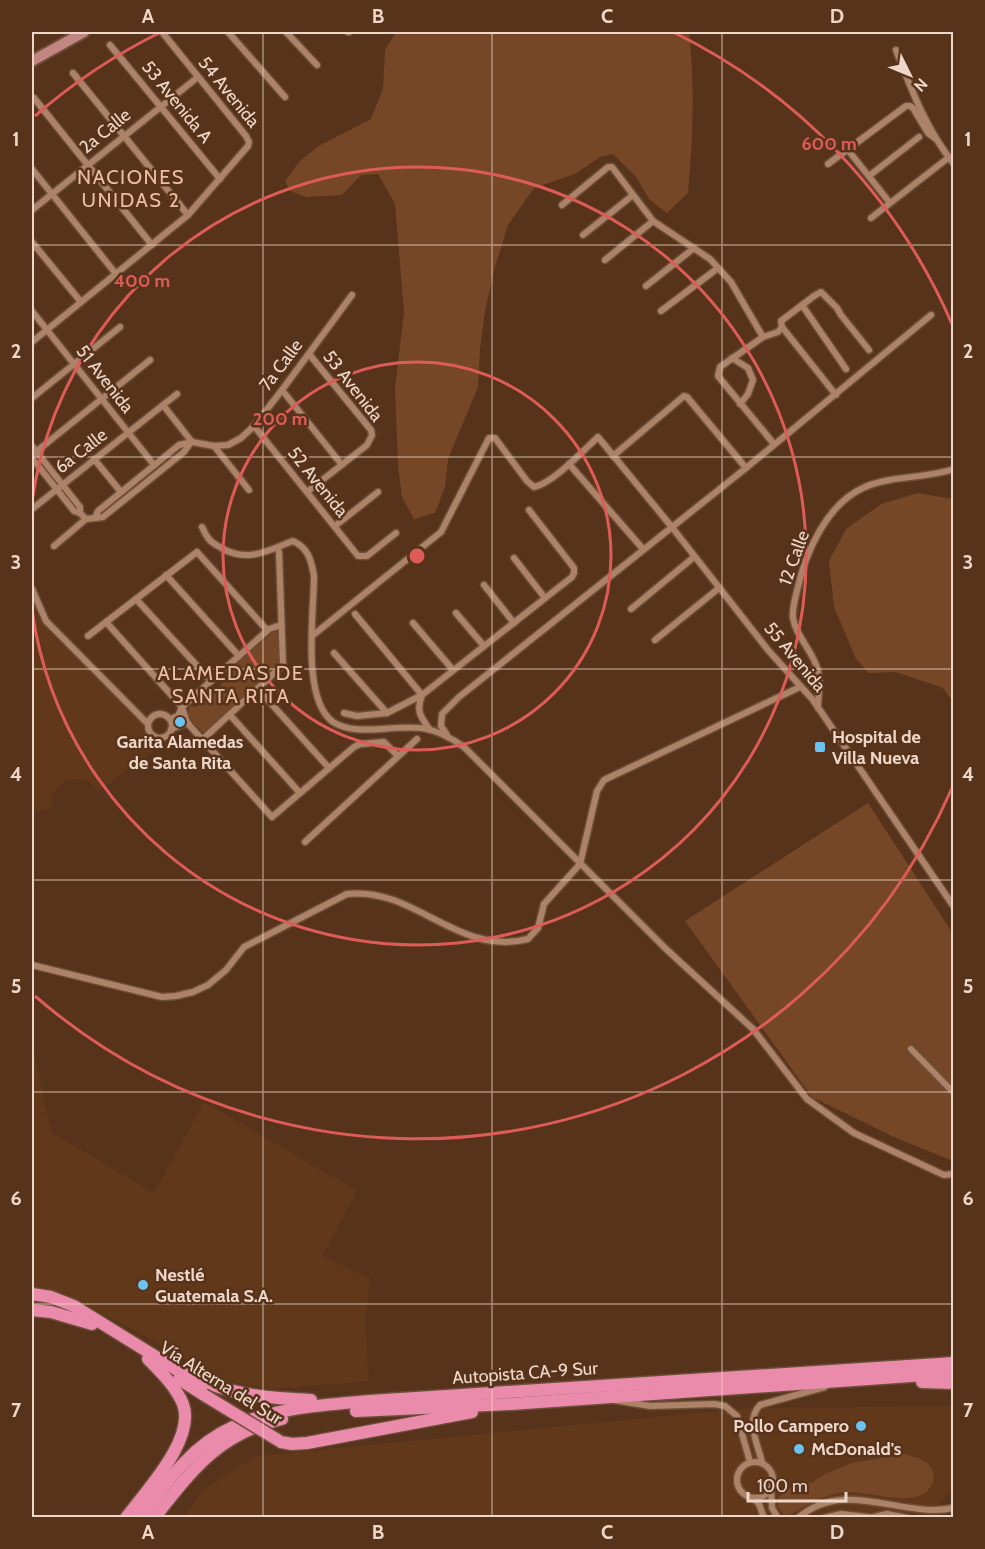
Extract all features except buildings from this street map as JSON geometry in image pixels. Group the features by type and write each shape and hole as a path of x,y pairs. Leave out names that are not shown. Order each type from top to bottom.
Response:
{"highway":[{"name":"Vía Alterna del Sur","path":"32,1294 51,1297 74,1306 182,1373 208,1384 250,1396 318,1400 332,1404"},
{"name":"Vía Alterna del Sur","path":"32,1301 60,1306 92,1324 282,1442 307,1443 511,1404"},
{"path":"32,1310 51,1312 92,1324"},
{"path":"126,1518 173,1454 180,1442 185,1423 182,1402 148,1359"},
{"name":"Autopista CA-9 Sur","path":"140,1518 187,1460 209,1442 231,1428 263,1415 285,1410 332,1404 954,1363"},
{"name":"Autopista CA-9 Sur","path":"154,1518 190,1472 213,1451 244,1432 292,1416 332,1412 511,1404 954,1373"},
{"path":"858,1380 954,1383"},
{"path":"132,1518 162,1488"}],"main road":[{"path":"32,61 84,32"}],"street":[{"name":"54 Avenida","path":"162,32 249,142 247,148 220,179"},
{"path":"228,32 285,97"},
{"path":"286,32 317,65"},
{"name":"53 Avenida A","path":"110,45 220,179"},
{"path":"896,50 913,95 936,139 954,164"},
{"path":"73,73 188,215"},
{"name":"2a Calle","path":"32,210 198,77"},
{"path":"33,99 152,245"},
{"path":"828,164 910,105 928,133 936,139"},
{"path":"869,177 919,137"},
{"path":"848,150 890,203"},
{"path":"871,218 948,158"},
{"path":"562,204 612,166 653,221 710,259 731,282 763,337"},
{"path":"32,169 116,274"},
{"path":"32,342 188,215 220,179"},
{"path":"584,235 633,195"},
{"path":"605,260 653,221"},
{"path":"32,242 81,302"},
{"path":"646,286 694,248"},
{"path":"661,311 718,268"},
{"path":"836,395 782,327 781,321 821,292 828,297 869,350"},
{"name":"7a Calle","path":"192,442 214,446 234,443 254,426 352,295"},
{"path":"802,305 846,369"},
{"name":"51 Avenida","path":"32,311 154,465"},
{"path":"447,735 440,720 444,711 836,395 931,315"},
{"path":"32,398 120,327"},
{"path":"774,444 718,376 720,367 763,337 778,332 782,327"},
{"name":"53 Avenida","path":"309,354 371,430 372,437 367,445 342,465"},
{"path":"732,358 748,368 753,380 748,394 740,404"},
{"path":"86,519 74,511 33,453 150,360"},
{"path":"282,390 342,465 307,492"},
{"name":"6a Calle","path":"32,509 177,394"},
{"path":"613,456 684,396 746,468"},
{"path":"163,405 192,442"},
{"name":"52 Avenida","path":"254,426 360,557 367,556 396,533"},
{"name":"55 Avenida","path":"569,464 598,437 768,650 813,700 954,907"},
{"path":"312,636 441,532 489,438 495,438 534,487 541,486 569,464 643,549"},
{"path":"95,518 98,511 179,445 192,442"},
{"path":"54,546 86,519 103,516 184,452 192,442"},
{"path":"214,446 249,490"},
{"path":"94,459 121,492"},
{"name":"12 Calle","path":"818,708 819,672 793,618 801,572 825,521 847,499 863,488 893,479 918,477 954,469"},
{"path":"334,526 378,492"},
{"path":"344,712 357,716 374,716 422,695 572,577 574,568 529,510"},
{"path":"202,527 209,541 236,555 249,556 293,541 305,547 314,576 312,670 320,705 332,722 362,731 418,726 447,735 464,747 580,864 700,981 753,1029 807,1099 854,1133 944,1175 954,1174"},
{"path":"88,636 198,552 267,630"},
{"path":"202,740 283,665 279,552"},
{"path":"632,609 694,557"},
{"path":"514,558 545,598"},
{"path":"166,575 239,656"},
{"path":"484,585 514,622"},
{"path":"655,639 719,588"},
{"path":"32,589 46,621 148,724 150,732 156,737 167,735 171,729 187,723"},
{"path":"136,599 211,681"},
{"path":"456,613 484,646"},
{"path":"355,615 422,695"},
{"path":"106,622 182,707 187,723 272,817 360,744 385,743 398,756"},
{"path":"413,623 453,670"},
{"path":"137,714 152,717 161,714 170,719 178,716 182,707 267,630 281,625"},
{"path":"334,653 387,712"},
{"path":"32,965 162,997 176,996 208,985 226,970 244,947 347,894 357,892 383,895 457,932 480,940 496,942 524,940 536,932 544,904 580,864 597,791 604,780 800,687"},
{"path":"258,689 329,768"},
{"path":"422,695 418,706 419,713 430,730"},
{"path":"230,715 300,793"},
{"path":"148,724 152,717"},
{"path":"170,719 171,729"},
{"path":"304,842 417,739"},
{"path":"911,1049 954,1093"},
{"path":"778,1518 772,1508 771,1490 774,1476 762,1462 752,1422 754,1410 760,1405 845,1381"},
{"path":"602,1397 650,1406 714,1404 725,1406 737,1416 750,1462"},
{"path":"762,1462 750,1462 739,1471 737,1478 741,1491 759,1504 764,1518"},
{"path":"753,1498 763,1497 771,1490"},
{"path":"798,1518 806,1510 820,1504 845,1499 939,1510 954,1508"},
{"path":"939,1510 949,1517"},
{"path":"824,1518 842,1514 875,1517 887,1514 907,1518"}],"shaded area":[{"path":"396,32 689,32 693,92 688,193 667,213 649,199 636,177 613,154 600,157 575,174 534,188 508,225 485,311 478,387 448,459 445,487 435,513 414,519 402,497 398,466 395,388 404,312 395,204 378,174 361,175 342,195 306,197 290,191 285,181 299,162 317,147 371,119 383,89 385,50"},
{"path":"918,493 953,499 953,702 943,688 895,672 869,673 856,659 834,607 829,561 846,529 881,504"},
{"path":"32,598 48,630 142,724 144,733 157,748 97,792 93,785 84,780 74,779 63,782 52,795 52,808 32,812"},
{"path":"275,630 278,634 279,664 205,732 202,732 187,716 190,706 196,707 223,683 222,677"},
{"path":"868,803 953,934 953,1161 894,1137 812,1097 685,921"},
{"path":"32,1042 51,1132 154,1193 204,1102 357,1191 322,1256 370,1279 365,1320 369,1381 275,1389 246,1385 221,1378 69,1295 32,1285"},
{"path":"948,1406 953,1408 953,1488 940,1503 936,1517 183,1518 204,1489 257,1456 750,1408"},
{"path":"903,1454 922,1460 930,1466 933,1472 933,1481 927,1491 917,1496 892,1498 850,1492 822,1498 789,1515 784,1515 778,1507 778,1498 787,1489 811,1483 827,1473 852,1463"}],"place":[{"name":"Garita Alamedas de Santa Rita","path":"180,722"},
{"name":"Hospital de Villa Nueva","path":"820,747"},
{"name":"Nestlé Guatemala S.A.","path":"143,1285"},
{"name":"Pollo Campero","path":"861,1426"},
{"name":"McDonald's","path":"799,1449"}],"district":[{"name":"NACIONES UNIDAS 2","path":"131,188"},
{"name":"ALAMEDAS DE SANTA RITA","path":"231,684"}]}
